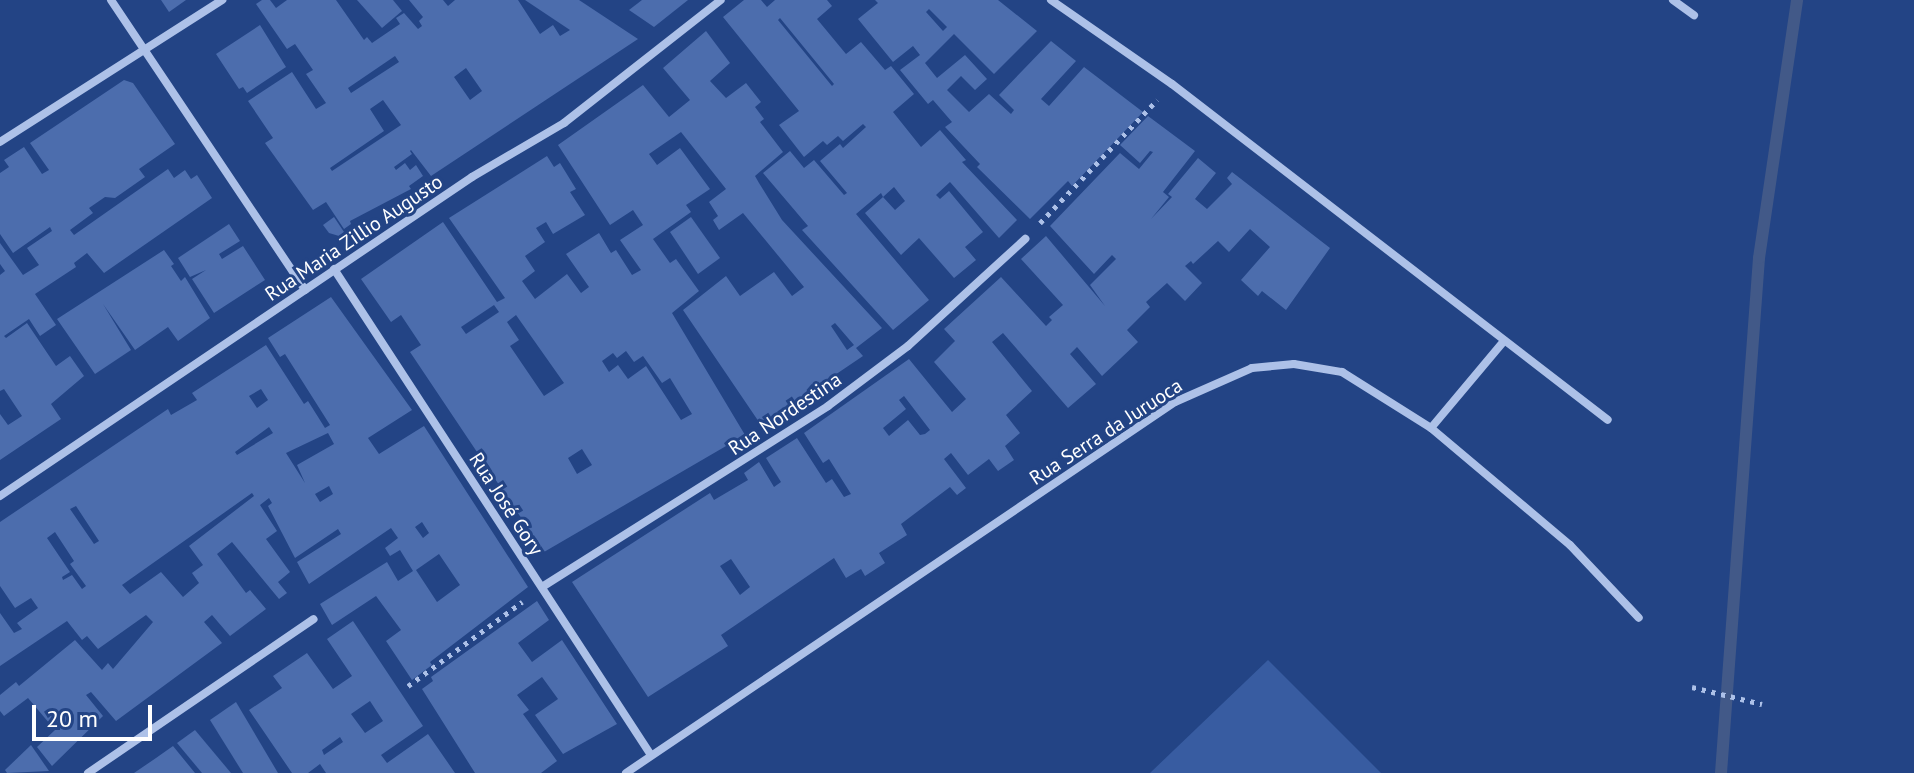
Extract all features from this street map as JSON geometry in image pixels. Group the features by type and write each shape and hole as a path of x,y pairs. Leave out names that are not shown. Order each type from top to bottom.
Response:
{"street":[{"path":"111,0 305,290"},
{"path":"0,142 222,0"},
{"name":"Rua Maria Zillio Augusto","path":"0,496 472,177 564,123 721,0"},
{"path":"1051,0 1172,84 1608,420"},
{"path":"1673,0 1694,15"},
{"name":"Rua Nordestina","path":"542,587 828,406 908,346 1025,239"},
{"name":"Rua José Gory","path":"334,269 651,755"},
{"path":"1431,428 1504,341"},
{"name":"Rua Serra da Juruoca","path":"626,773 1175,402 1252,368 1294,364 1342,372 1431,428 1570,545 1639,618"},
{"path":"88,773 314,619"}],"path":[{"path":"1025,239 1172,84"},
{"path":"408,686 542,587"},
{"path":"1692,687 1762,704"}],"shaded area":[{"path":"1268,660 1381,773 1150,773"}],"building":[{"path":"161,0 186,0 169,12"},
{"path":"270,0 276,8 287,0 336,0 364,40 367,37 372,43 400,24 396,18 404,13 418,29 422,26 419,21 423,17 409,0 443,0 448,6 455,0 518,0 540,34 553,25 560,36 570,30 525,0 579,0 638,39 431,176 411,150 412,154 394,167 396,170 405,163 410,170 416,165 423,176 409,186 411,189 350,221 351,224 344,229 326,202 313,210 265,143 273,138 248,101 292,72 316,109 326,103 306,74 313,70 295,44 287,49 256,4","holes":["395,56 399,62 351,93 348,88","466,68 482,91 470,100 454,77","383,100 401,125 332,171 330,168 384,131 370,109"]},
{"path":"357,0 393,0 402,11 382,28"},
{"path":"642,0 688,0 654,27 629,10"},
{"path":"744,0 761,0 767,7 775,0 827,0 832,6 817,19 846,54 861,42 885,70 891,66 914,94 893,112 921,147 940,130 966,160 962,162 1017,220 999,238 950,182 936,195 940,199 949,191 983,232 965,247 976,260 954,278 919,238 901,255 865,213 883,197 881,193 856,214 929,300 893,330 802,230 808,226 763,173 790,151 804,168 814,160 844,195 847,193 820,161 840,144 843,148 866,127 863,124 843,141 838,136 827,145 823,141 804,157 779,125 799,111 723,17","holes":["780,18 834,84 832,86 778,20","894,187 905,201 895,210 883,197"]},
{"path":"875,0 998,0 1037,31 994,74 954,34 925,63 937,78 965,55 987,79 975,90 961,76 947,90 969,112 989,94 1011,114 1014,110 999,95 1051,41 1076,61 1041,99 1049,106 1084,67 1143,112 1072,186 1068,181 1030,219 977,167 980,164 945,127 952,122 933,100 928,104 900,70 920,55 913,46 893,62 858,19 878,3","holes":["929,9 947,27 943,31 926,12"]},
{"path":"260,25 286,67 247,93 243,87 239,89 216,54"},
{"path":"706,31 730,63 710,81 726,98 746,83 761,102 755,107 764,119 760,122 783,152 755,176 759,183 782,220 882,328 856,348 863,356 761,425 683,310 726,276 740,296 774,272 792,296 804,287 743,213 719,230 713,220 718,216 709,202 726,189 681,132 649,154 657,165 680,148 710,189 686,205 691,212 653,239 670,263 676,259 699,291 672,313 745,435 544,552 410,352 421,345 401,315 391,322 361,279 443,222 497,302 505,298 449,218 547,156 554,167 560,163 576,189 570,192 585,215 553,234 546,222 536,228 545,242 525,256 535,271 522,281 535,299 567,274 581,293 589,287 566,254 599,233 611,253 616,250 632,275 641,270 620,240 643,225 633,210 610,225 558,145 643,85 669,117 690,100 663,68","holes":["494,305 499,312 466,334 461,327","516,315 564,383 544,396 510,346 519,340 507,322","835,323 854,345 847,350 831,326","626,351 634,362 643,356 662,383 670,378 692,414 681,420 646,366 628,379 618,365 609,372 602,361 613,353 617,358","582,449 592,465 577,474 568,458"]},
{"path":"124,80 133,83 175,144 139,169 145,177 115,198 105,197 89,208 93,213 70,230 74,235 168,169 174,178 185,170 191,179 197,175 212,198 104,273 87,253 74,263 76,267 35,294 56,325 40,336 29,319 4,336 6,338 27,323 56,366 70,356 84,376 51,404 61,419 0,460 0,414 8,425 22,416 4,389 0,391 0,275 5,271 0,264 0,243 23,275 39,265 27,248 52,231 50,227 13,253 0,234 0,173 9,167 4,160 24,147 42,174 49,170 30,143"},
{"path":"1148,116 1195,151 1163,192 1169,197 1151,219 1172,197 1168,194 1198,158 1216,173 1195,199 1207,209 1232,184 1227,178 1232,172 1330,248 1286,310 1262,291 1258,296 1241,280 1270,247 1250,229 1229,252 1218,241 1193,264 1191,261 1185,266 1202,283 1185,301 1167,283 1146,302 1150,307 1127,330 1138,342 1102,376 1077,347 1070,354 1096,384 1068,408 1003,333 992,342 1032,391 1006,415 1020,433 1005,446 1014,460 998,471 989,459 968,475 951,453 944,459 966,488 957,495 950,487 901,524 907,535 879,553 885,563 865,576 861,569 846,578 834,558 721,635 728,646 648,697 572,582 710,493 714,500 748,480 744,473 759,462 774,487 781,482 766,458 797,438 826,483 832,479 844,497 851,494 829,459 823,463 804,433 909,359 952,412 966,399 934,362 955,341 944,329 1001,277 1046,326 1052,320 1049,317 1063,305 1021,259 1046,236 1105,306 1090,285 1116,259 1112,255 1094,274 1050,226 1120,153 1139,169 1153,152 1150,151 1140,163 1120,145","holes":["904,396 930,430 925,434 920,435 908,420 889,436 883,428 906,409 899,400","731,559 750,587 740,595 720,566"]},
{"path":"334,217 344,232 339,236 329,233 323,225"},
{"path":"691,217 720,258 698,274 670,232"},
{"path":"229,224 240,241 219,254 222,259 243,246 265,280 214,313 192,279 206,270 190,277 178,258"},
{"path":"164,250 181,281 185,277 210,318 178,341 168,327 135,350 103,304 131,350 95,374 57,319"},
{"path":"331,297 412,410 368,438 379,454 424,426 528,587 430,662 432,665 412,680 386,641 401,630 376,596 332,625 320,604 387,562 398,581 413,571 400,550 390,556 385,548 398,538 391,528 309,584 297,562 341,534 338,529 295,558 268,506 272,503 269,498 260,505 277,531 266,539 290,572 278,582 287,593 279,599 232,542 217,554 246,593 250,590 266,609 230,636 212,615 204,622 222,643 116,721 91,692 86,695 103,716 52,766 37,747 55,730 28,698 4,716 0,711 0,695 16,682 19,686 75,640 102,670 108,663 113,669 153,622 146,615 98,649 87,636 82,640 67,621 0,666 0,613 14,633 22,629 17,623 38,608 31,598 15,608 0,586 0,522 168,409 171,415 197,400 192,393 266,345 304,404 308,401 325,428 330,425 285,354 280,357 268,338","holes":["261,389 268,400 257,408 249,396","269,427 273,433 237,455 235,452","328,433 334,444 297,465 305,483 286,453","329,486 333,494 320,502 315,494","252,493 254,496 189,546 203,565 192,573 199,583 183,597 161,572 130,594 122,585","76,506 99,541 94,544 70,509","422,522 429,533 423,538 415,527","55,532 74,561 70,564 86,586 82,589 72,575 63,580 62,577 70,572 47,538","439,554 460,585 437,602 416,570"]},
{"path":"537,601 549,620 518,643 532,662 562,640 617,724 563,754 535,715 558,699 542,677 517,695 529,710 523,714 557,761 541,773 475,773 422,689 433,681 431,677"},
{"path":"353,621 423,726 381,755 387,763 428,734 455,773 326,773 320,764 308,773 292,773 249,710 282,688 273,676 307,653 333,689 352,676 327,639","holes":["370,701 383,721 365,733 351,714","340,737 343,742 324,755 322,750"]},
{"path":"236,702 278,773 243,773 210,720"},
{"path":"195,730 231,773 202,773 177,743"},
{"path":"31,745 49,771 7,773 5,770"},
{"path":"173,746 195,773 134,773 156,758"}],"waterway":[{"path":"1721,773 1759,258 1797,0"}]}
